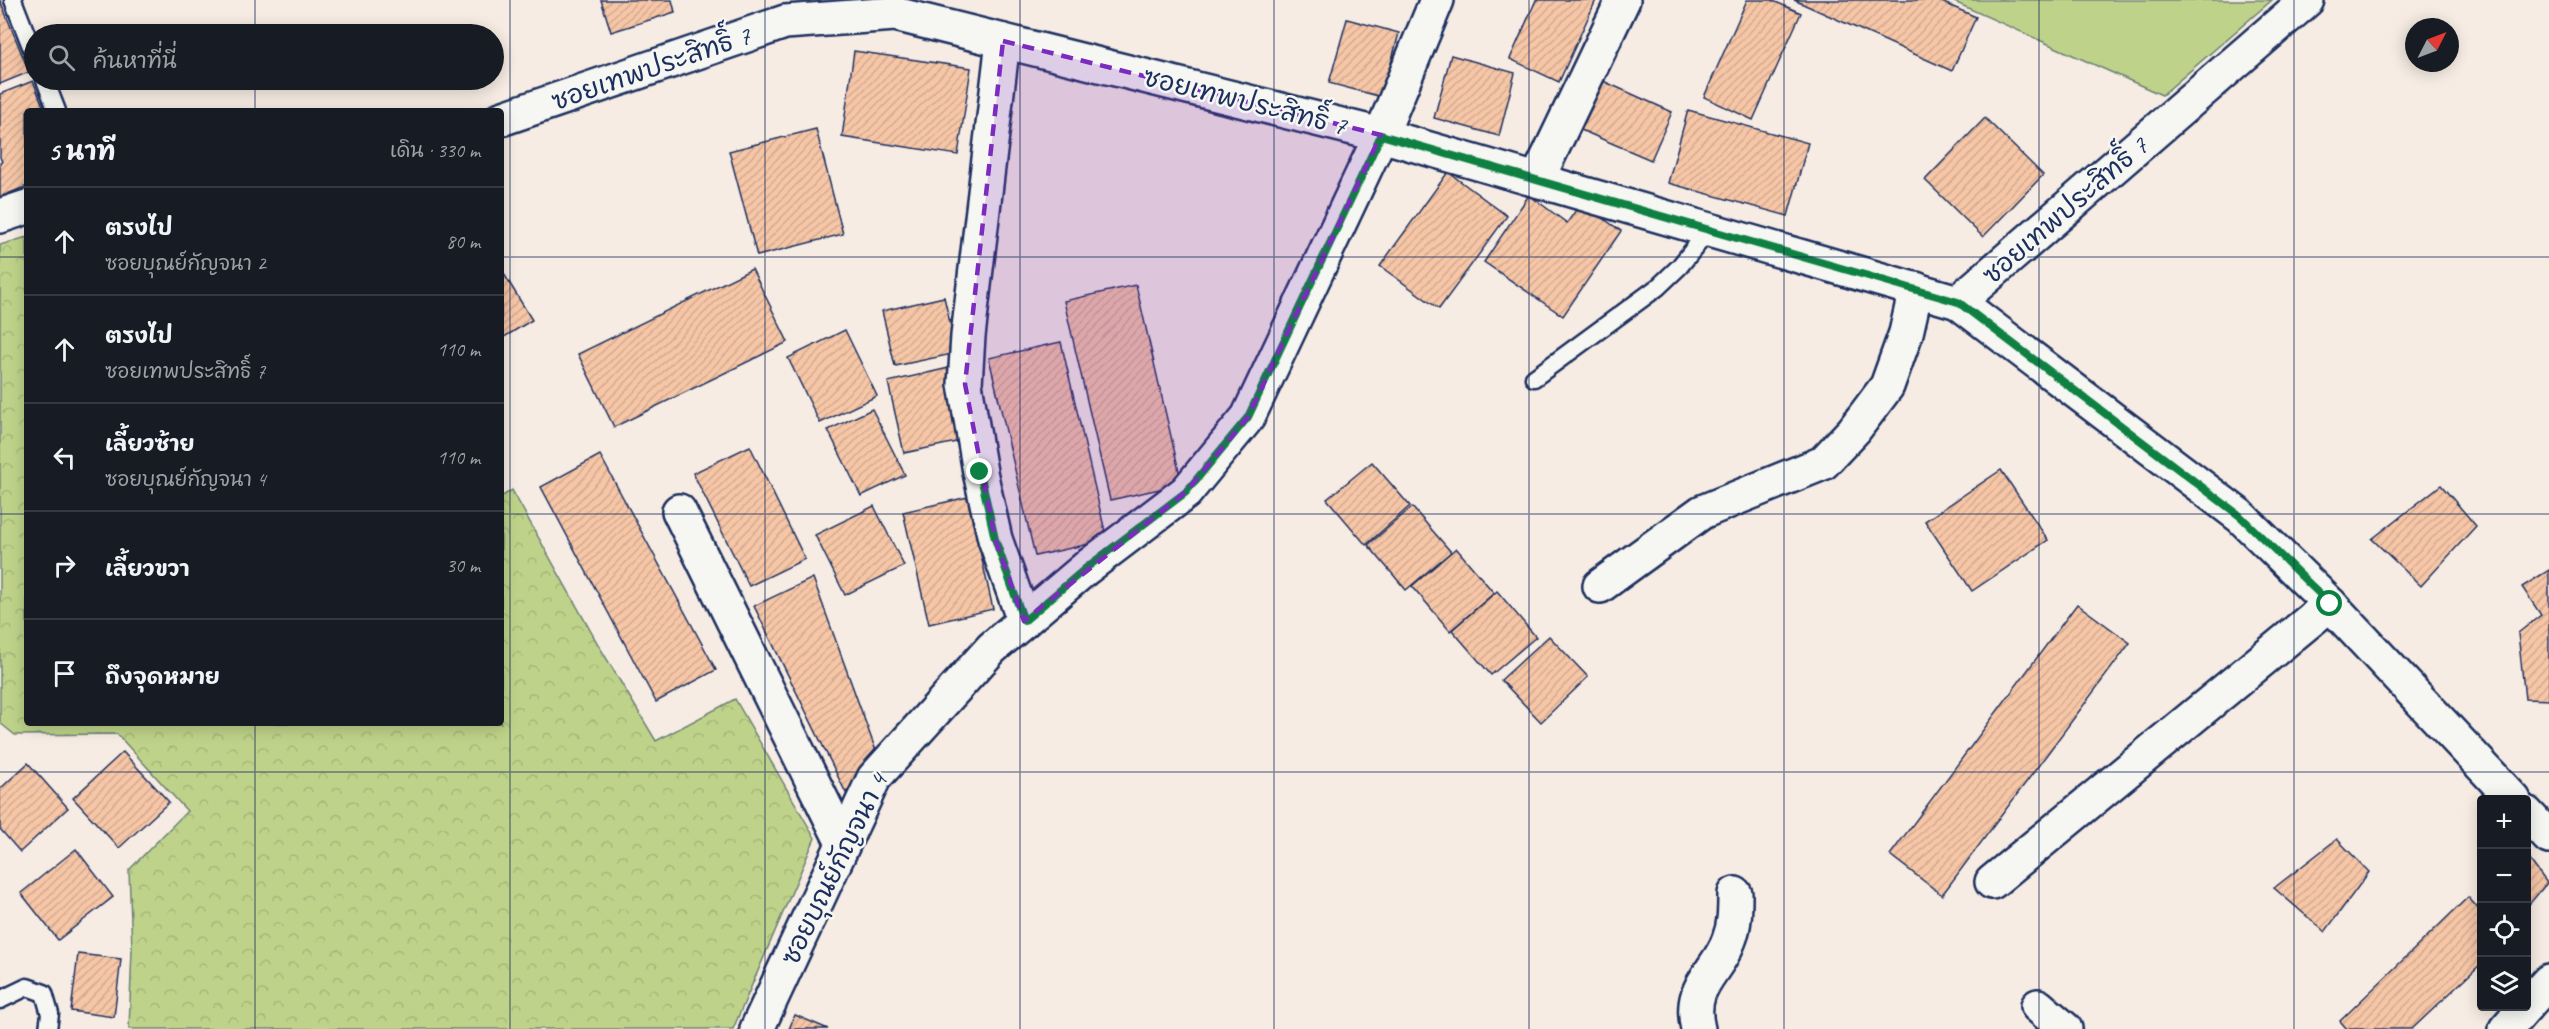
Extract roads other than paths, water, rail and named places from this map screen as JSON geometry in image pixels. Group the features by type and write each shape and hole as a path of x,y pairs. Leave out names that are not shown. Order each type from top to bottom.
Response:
{"street":[{"name":"ซอยบุณย์กัญจนา 4","path":"757,1029 874,778 992,648 1086,568 1186,492 1248,417 1381,135 1437,0"},
{"path":"1537,180 1623,0"},
{"name":"ซอยเทพประสิทธิ์ 7","path":"504,118 785,22 895,14 1381,135 1958,302 2307,0"},
{"path":"1003,41 968,336 965,384 995,539 1024,621"},
{"path":"0,216 24,208"},
{"path":"1600,586 1702,512 1823,463 1854,430 1887,386 1906,333 1916,289"},
{"path":"1958,302 2240,516 2330,604 2509,795"},
{"path":"679,511 843,843"},
{"path":"1992,882 2330,604"},
{"path":"2531,818 2549,837"},
{"path":"1698,1029 1698,990 1729,942 1735,917 1735,894"},
{"path":"2531,1001 2549,981"},
{"path":"2038,1006 2065,1029"},
{"path":"2506,1029 2522,1011"}],"lane":[{"path":"13,0 24,28"},
{"path":"49,90 56,108"},
{"path":"1534,378 1658,287 1679,267 1709,230"},
{"path":"0,1000 27,987 44,993 50,1014 48,1029"}]}
